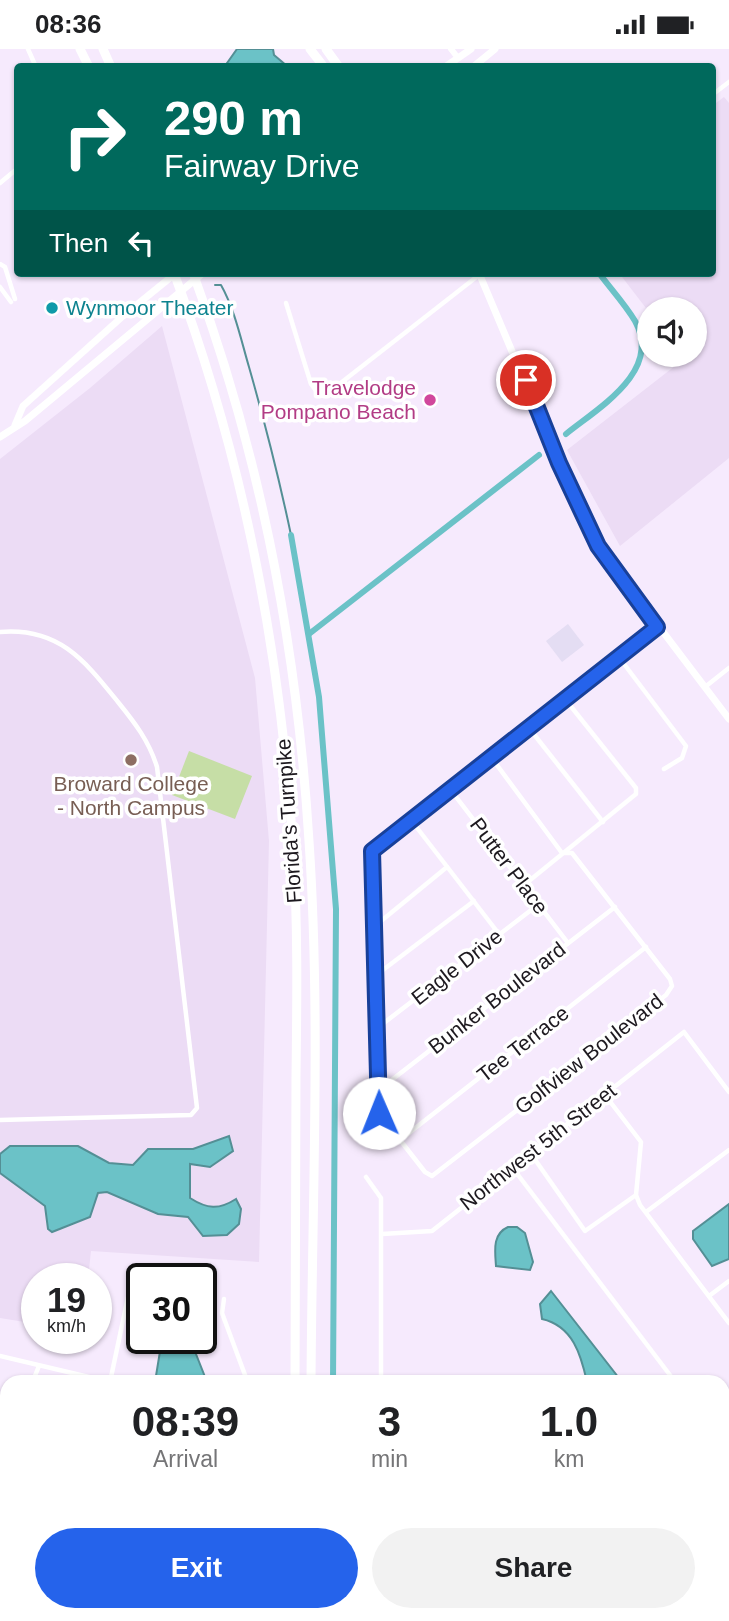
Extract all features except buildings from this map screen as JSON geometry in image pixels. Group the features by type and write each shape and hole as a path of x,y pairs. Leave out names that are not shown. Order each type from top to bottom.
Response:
{"highway":[{"path":"310,49 321,63"},
{"name":"Florida's Turnpike","path":"176,277 222,413 248,522 269,630 283,732 293,848 297,954 295,1375"},
{"name":"Florida's Turnpike","path":"194,277 237,405 264,517 299,727 309,841 314,951 311,1375"}],"main road":[{"path":"451,63 471,49"},
{"path":"478,63 495,49"},
{"path":"14,426 23,406 170,277"},
{"path":"0,437 25,421 198,277"},
{"path":"480,277 559,463 598,546 729,719"}],"street":[{"path":"452,49 458,58"},
{"path":"0,183 14,171"},
{"path":"0,264 5,267 13,300 0,287"},
{"path":"286,303 311,384 319,395 324,396 475,277"},
{"path":"0,279 10,283"},
{"path":"400,1140 379,1113 372,851 657,627"},
{"path":"0,632 29,631 73,651 87,663 151,747 157,767 197,1108 191,1115 0,1120"},
{"path":"618,656 686,746 682,758 664,769"},
{"path":"705,687 729,668"},
{"path":"524,885 636,795 636,788 565,699"},
{"path":"528,728 603,822"},
{"path":"491,758 562,853"},
{"name":"Putter Place","path":"450,789 568,943"},
{"path":"411,820 499,934"},
{"name":"Golfview Boulevard","path":"400,1140 425,1172 432,1176 666,995 672,986 670,979 646,947 572,853 562,853"},
{"path":"374,926 447,867"},
{"path":"374,977 474,901"},
{"name":"Eagle Drive","path":"376,1030 538,904"},
{"name":"Bunker Boulevard","path":"379,1089 615,907"},
{"name":"Tee Terrace","path":"400,1140 646,947"},
{"name":"Northwest 5th Street","path":"382,1234 432,1231 529,1151 684,1033 729,1092"},
{"path":"605,1095 641,1142 636,1195 729,1323"},
{"path":"646,1212 729,1150"},
{"path":"529,1151 585,1231 636,1195"},
{"path":"512,1167 670,1375"},
{"path":"366,1177 381,1198 381,1375"},
{"path":"709,1296 729,1281"},
{"path":"224,1299 222,1313 245,1375"},
{"path":"111,1375 126,1306"},
{"path":"0,1356 79,1375"},
{"path":"35,1375 39,1366"}],"shaded area":[{"path":"724,97 729,103 729,458 620,546 567,450 674,367 707,367 707,297 637,297 622,277 716,277 716,103"},
{"name":"Broward College - North Campus","path":"162,326 255,678 269,841 259,1262 91,1251 90,1263 21,1263 21,1321 0,1318 0,459 90,388"},
{"path":"568,624 584,645 562,662 546,641"}],"green space":[{"path":"189,751 252,776 235,819 172,795"}],"water":[{"path":"237,49 273,49 274,55 283,63 227,63"},
{"path":"229,1136 233,1151 210,1167 190,1164 190,1198 213,1207 236,1199 241,1209 239,1224 227,1235 203,1236 188,1217 158,1214 107,1192 98,1193 90,1217 52,1232 48,1229 45,1206 0,1173 0,1154 10,1146 78,1146 109,1163 133,1165 148,1149 193,1149"},
{"path":"729,1204 729,1259 712,1266 693,1239 693,1231"},
{"path":"508,1227 517,1227 525,1233 533,1262 530,1270 496,1266 497,1238"},
{"path":"551,1291 617,1375 585,1375 574,1343 561,1328 542,1319 540,1304"},
{"path":"160,1354 196,1354 204,1375 156,1375"}],"waterway":[{"path":"566,434 623,387 641,356 641,339 635,321 602,277"},
{"path":"215,285 221,285 237,325 291,535"},
{"path":"309,634 539,455"},
{"path":"291,535 319,697 336,909 333,1375"}],"place":[{"name":"Wynmoor Theater","path":"52,308"},
{"name":"Travelodge Pompano Beach","path":"430,400"},
{"name":"Broward College - North Campus","path":"131,760"}],"route":[{"path":"379,1113 372,851 657,627 598,546 559,463 526,380"}]}
